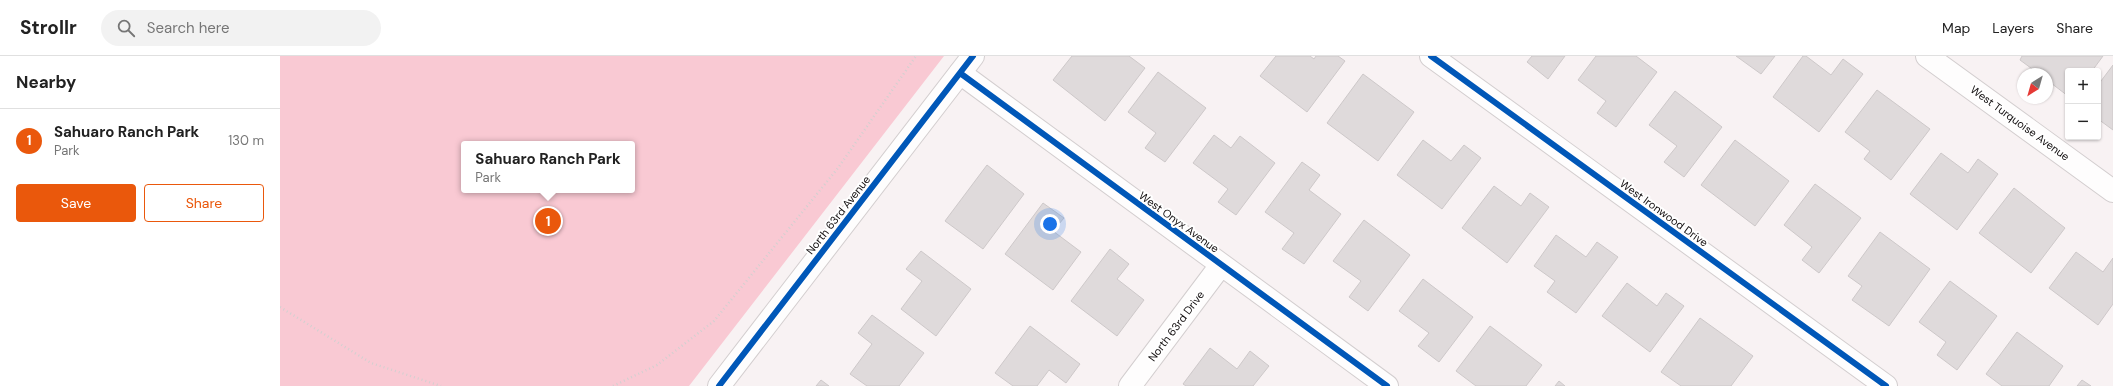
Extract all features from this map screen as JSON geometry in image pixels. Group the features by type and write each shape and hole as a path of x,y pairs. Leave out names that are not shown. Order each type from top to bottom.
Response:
{"street":[{"name":"North 63rd Avenue","path":"720,386 973,56"},
{"name":"West Ironwood Drive","path":"1431,56 1886,386"},
{"name":"West Turquoise Avenue","path":"1927,56 2113,191"},
{"name":"West Onyx Avenue","path":"960,73 1387,386"},
{"name":"North 63rd Drive","path":"1130,386 1222,265"}],"path":[{"path":"613,386 657,365 714,321 838,168 916,56"},
{"path":"280,307 371,362 441,386"}],"shaded area":[{"path":"280,56 944,56 689,386 280,386"}],"building":[{"path":"1072,56 1129,56 1145,68 1105,121 1053,80"},
{"path":"1276,56 1310,56 1314,59 1316,56 1338,56 1345,61 1307,112 1260,76"},
{"path":"1532,56 1565,56 1548,79 1527,62"},
{"path":"1596,56 1636,56 1657,72 1616,127 1597,113 1606,101 1578,80"},
{"path":"1736,56 1775,56 1761,74"},
{"path":"1803,56 1806,56 1831,75 1843,59 1863,74 1819,132 1773,97"},
{"path":"2022,56 2103,56 2094,68 2065,68 2065,94 2053,85 2053,68 2031,68 2020,60"},
{"path":"2113,65 2113,130 2101,121 2101,81"},
{"path":"1158,72 1206,108 1165,162 1145,148 1156,133 1128,112"},
{"path":"1363,74 1414,112 1378,161 1327,123"},
{"path":"1877,90 1930,129 1891,180 1864,159 1870,151 1845,132"},
{"path":"1675,91 1722,127 1684,177 1664,162 1677,146 1649,125"},
{"path":"1214,135 1231,148 1240,136 1275,163 1236,215 1218,202 1228,189 1193,163"},
{"path":"1423,140 1451,161 1464,145 1481,158 1442,209 1397,175"},
{"path":"1735,140 1789,181 1755,226 1701,185"},
{"path":"1941,153 1968,173 1978,159 1998,174 1957,230 1910,194"},
{"path":"1302,162 1320,175 1309,190 1341,214 1304,264 1282,249 1294,233 1265,212"},
{"path":"987,165 1024,194 983,249 945,221"},
{"path":"1815,184 1861,218 1819,273 1802,260 1812,247 1784,225"},
{"path":"1494,186 1521,206 1530,193 1549,207 1507,263 1462,228"},
{"path":"2014,188 2065,228 2031,273 1979,233"},
{"path":"1043,203 1064,218 1053,231 1081,252 1053,290 1005,254"},
{"path":"1364,220 1410,255 1368,311 1349,297 1361,281 1333,261"},
{"path":"1880,232 1930,269 1889,326 1852,300 1862,286 1848,276"},
{"path":"1556,235 1586,257 1597,242 1618,257 1576,313 1547,292 1555,281 1534,266"},
{"path":"1110,249 1129,264 1117,279 1144,300 1117,336 1071,301"},
{"path":"921,251 971,289 936,336 901,309 922,281 906,269"},
{"path":"2076,252 2103,272 2113,258 2113,304 2098,325 2049,288"},
{"path":"1423,279 1473,317 1439,362 1418,346 1429,333 1399,311"},
{"path":"1950,281 1997,316 1957,370 1937,355 1946,342 1919,322"},
{"path":"1627,283 1657,306 1666,293 1684,306 1650,352 1602,316"},
{"path":"872,315 924,353 899,386 867,386 850,374 872,344 858,333"},
{"path":"1700,318 1753,356 1731,386 1681,386 1661,372"},
{"path":"1030,326 1080,364 1066,383 1049,370 1037,386 1013,386 995,373"},
{"path":"1490,326 1542,365 1526,386 1476,386 1456,371"},
{"path":"2017,332 2063,366 2049,386 2002,386 1986,374"},
{"path":"1210,348 1237,369 1250,351 1269,366 1253,386 1186,386 1183,384"},
{"path":"821,380 829,386 816,386"},
{"path":"2082,380 2091,386 2077,386"},
{"path":"1559,381 1565,386 1555,386"}],"cycle path":[{"path":"719,386 973,56"},
{"path":"1431,56 1886,386"},
{"path":"960,73 1387,386"}],"place":[{"name":"Sahuaro Ranch Park","path":"548,221"}]}
